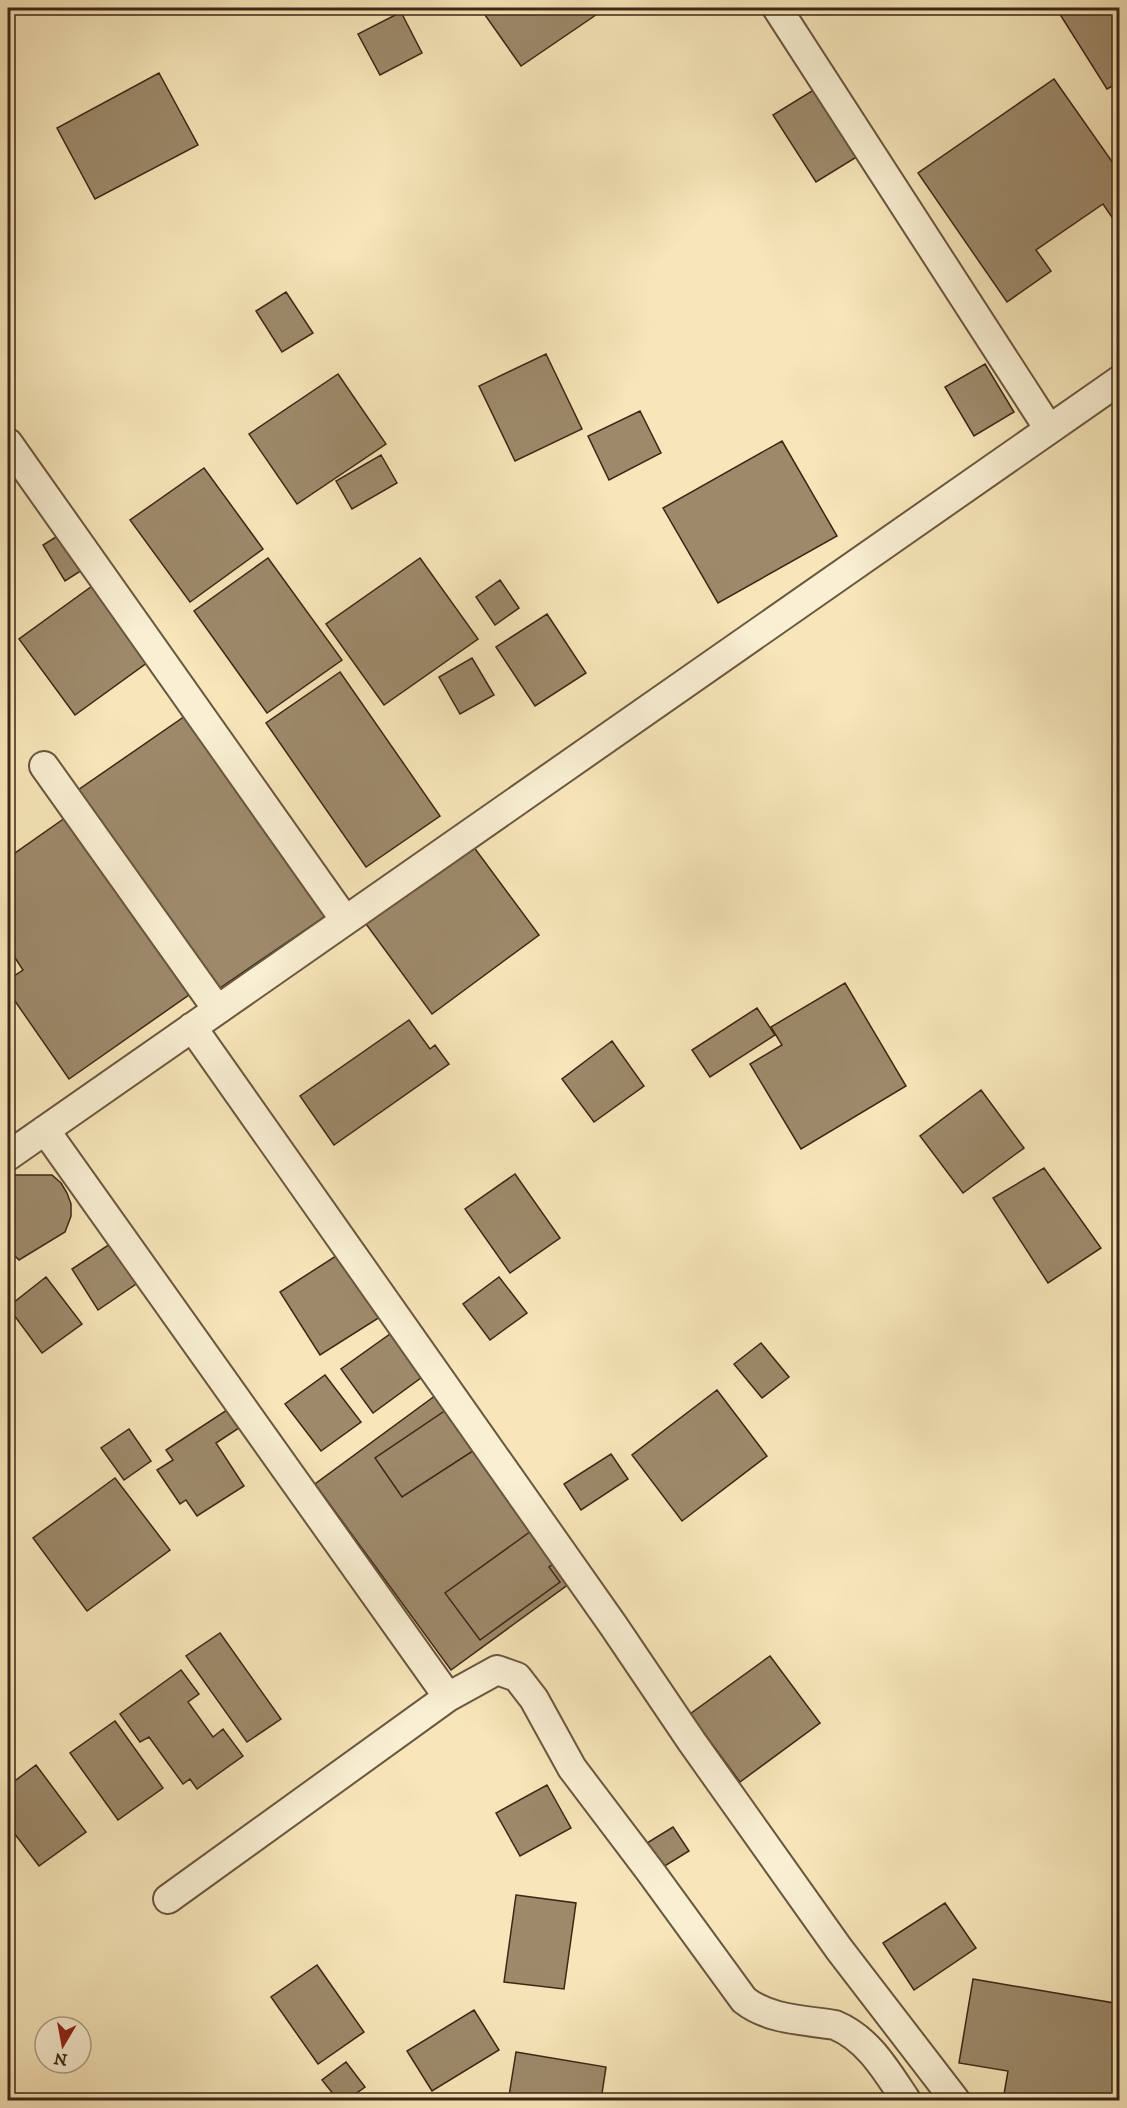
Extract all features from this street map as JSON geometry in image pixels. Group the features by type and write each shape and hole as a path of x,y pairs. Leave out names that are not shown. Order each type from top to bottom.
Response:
{"street":[{"path":"777,8 1049,429"},
{"path":"8,1156 1119,380"},
{"path":"8,443 345,920"},
{"path":"44,766 217,1009"},
{"path":"192,1027 607,1615 739,1808 839,1948 954,2100"},
{"path":"45,1130 448,1697"},
{"path":"168,1899 448,1697 497,1670 517,1677 534,1699 572,1768 744,2000 755,2009 766,2013 835,2025 844,2029 874,2053 906,2100"}],"building":[{"path":"496,8 606,8 521,66 485,15"},
{"path":"1056,8 1120,8 1120,82 1107,89"},
{"path":"401,12 422,53 380,75 358,34"},
{"path":"159,73 198,145 95,199 57,128"},
{"path":"1054,79 1120,173 1120,225 1118,226 1103,204 1036,250 1051,271 1007,302 918,173"},
{"path":"820,86 863,153 816,182 773,115"},
{"path":"286,292 313,333 282,352 256,311"},
{"path":"546,354 582,429 515,461 479,386"},
{"path":"985,364 1014,412 974,436 945,387"},
{"path":"338,374 386,444 297,504 249,434"},
{"path":"640,411 661,453 609,480 588,436"},
{"path":"782,441 837,536 718,603 663,508"},
{"path":"381,455 397,483 352,509 336,481"},
{"path":"204,468 263,549 190,602 130,520"},
{"path":"67,530 90,565 65,581 43,545"},
{"path":"268,558 342,660 267,713 194,611"},
{"path":"420,558 478,639 384,705 326,624"},
{"path":"500,580 519,608 495,625 476,597"},
{"path":"99,581 155,657 75,715 19,639"},
{"path":"547,614 586,673 535,706 496,647"},
{"path":"472,658 494,695 460,714 439,677"},
{"path":"340,672 440,816 366,867 266,723"},
{"path":"188,714 327,915 217,990 78,790"},
{"path":"72,813 196,990 69,1079 8,991 8,980 23,970 8,947 8,858"},
{"path":"473,846 539,935 432,1014 366,924"},
{"path":"845,983 906,1086 801,1149 750,1064 782,1045 771,1027"},
{"path":"757,1008 775,1035 710,1077 692,1050"},
{"path":"409,1020 430,1049 435,1045 449,1064 334,1145 300,1096"},
{"path":"612,1041 644,1086 594,1122 562,1079"},
{"path":"981,1090 1024,1148 963,1193 920,1136"},
{"path":"1044,1168 1101,1248 1048,1283 993,1198"},
{"path":"515,1174 560,1238 510,1273 465,1209"},
{"path":"12,1175 52,1175 61,1183 71,1204 71,1216 65,1232 19,1260 8,1249 8,1178"},
{"path":"116,1240 142,1280 98,1310 72,1269"},
{"path":"339,1254 380,1317 320,1355 280,1292"},
{"path":"46,1277 82,1324 42,1353 8,1307"},
{"path":"499,1277 527,1313 490,1340 463,1304"},
{"path":"397,1329 429,1372 373,1413 341,1369"},
{"path":"761,1343 789,1377 762,1398 734,1364"},
{"path":"325,1375 361,1422 321,1451 285,1404"},
{"path":"447,1387 584,1573 451,1670 315,1484"},
{"path":"717,1390 767,1456 682,1521 632,1455"},
{"path":"233,1406 245,1424 216,1443 244,1486 197,1516 186,1500 180,1504 157,1470 173,1460 166,1450"},
{"path":"452,1406 479,1447 402,1497 375,1458"},
{"path":"129,1429 151,1461 124,1480 101,1448"},
{"path":"611,1454 628,1479 581,1510 564,1484"},
{"path":"115,1478 170,1550 87,1611 33,1538"},
{"path":"534,1529 558,1561 549,1567 560,1582 480,1640 445,1593"},
{"path":"220,1633 281,1719 247,1742 186,1656"},
{"path":"770,1656 820,1723 740,1782 690,1714"},
{"path":"181,1670 199,1694 188,1702 213,1737 223,1729 243,1756 197,1789 190,1779 183,1784 149,1737 140,1742 120,1714"},
{"path":"115,1721 163,1788 118,1820 70,1753"},
{"path":"36,1765 86,1832 39,1866 8,1825 8,1786"},
{"path":"547,1785 571,1828 520,1856 496,1813"},
{"path":"673,1827 689,1851 663,1867 647,1843"},
{"path":"516,1895 576,1903 564,1989 504,1982"},
{"path":"945,1903 976,1948 914,1990 883,1943"},
{"path":"317,1965 364,2032 318,2064 271,1997"},
{"path":"973,1979 1120,2004 1120,2100 1003,2100 1008,2071 959,2063"},
{"path":"474,2010 499,2050 432,2091 407,2051"},
{"path":"516,2052 606,2067 601,2100 535,2100 509,2096"},
{"path":"346,2062 365,2087 347,2100 338,2100 322,2080"}]}
